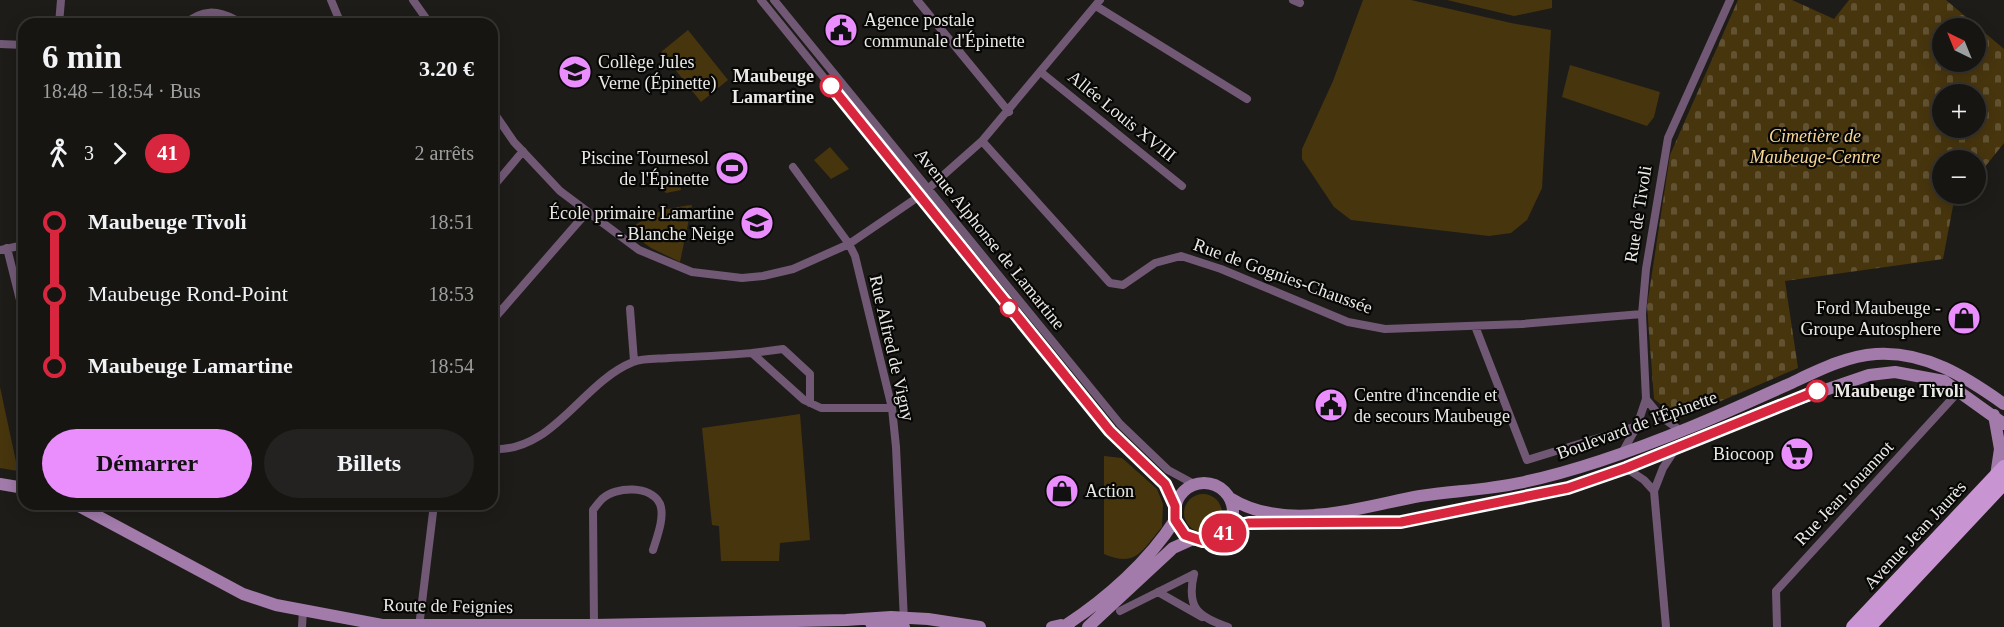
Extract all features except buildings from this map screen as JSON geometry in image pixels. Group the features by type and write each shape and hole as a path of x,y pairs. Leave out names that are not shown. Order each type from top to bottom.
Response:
{"main road":[{"name":"Avenue Jean Jaurès","path":"1853,627 2001,475"},
{"name":"Avenue Jean Jaurès","path":"1869,627 2001,475"}],"street":[{"path":"60,18 62,0"},
{"path":"331,0 338,18"},
{"path":"413,0 426,18"},
{"path":"916,0 1009,112"},
{"name":"Rue de Tivoli","path":"1646,399 1642,314 1646,269 1668,138 1730,0"},
{"name":"Avenue Alphonse de Lamartine","path":"768,1 929,188 1119,424 1168,470 1194,484"},
{"name":"Avenue Alphonse de Lamartine","path":"768,1 1110,431 1165,484 1175,506"},
{"path":"498,118 523,152 560,191 639,250 670,265 692,272 720,276 763,276 793,269 849,244 921,195 982,141 1009,112 1098,3 1247,99"},
{"path":"196,18 206,12 221,12 232,18"},
{"path":"0,44 18,45"},
{"name":"Allée Louis XVIII","path":"1042,73 1182,186"},
{"name":"Rue de Gognies-Chaussée","path":"982,141 1110,283 1123,285 1155,263 1181,255 1221,269 1348,322 1385,329 1475,326 1642,314"},
{"path":"498,181 523,152"},
{"name":"Rue Alfred de Vigny","path":"793,167 849,244 855,256 891,408 904,622"},
{"path":"498,314 587,212"},
{"path":"18,246 3,249 18,296"},
{"path":"630,309 634,361"},
{"path":"1475,326 1527,460 1637,426"},
{"path":"498,449 506,450 531,441 552,427 613,373 634,361 783,349 810,374 810,403"},
{"path":"752,353 810,403 821,408 891,408"},
{"name":"Boulevard de l'Épinette","path":"1230,498 1250,509 1266,513 1342,513 1420,496 1517,484 1621,454 1681,431 1825,368 1876,354 1922,359 1949,368 2004,404"},
{"name":"Boulevard de l'Épinette","path":"1229,527 1249,523 1401,522 1568,488 1626,468 1775,407 1869,375 1894,372 1929,377 1960,390 2004,424"},
{"name":"Rue Jean Jouannot","path":"1777,627 1776,591 1960,390"},
{"path":"1621,454 1637,426 1646,399"},
{"path":"1646,399 1660,417 1681,431"},
{"path":"1994,415 2000,449 2001,475"},
{"path":"1666,627 1654,491 1663,468 1676,447"},
{"path":"1626,468 1644,480 1654,491"},
{"path":"1088,627 1173,548 1194,540 1213,540 1229,527 1233,508 1230,498 1219,486 1211,483 1194,484 1185,489 1175,506 1175,520 1179,528 1194,540"},
{"path":"0,484 18,487"},
{"path":"586,626 593,510 602,498 614,492 640,489 653,495 661,506 660,526 653,550"},
{"name":"Route de Feignies","path":"86,510 243,594 303,610 382,625 419,627 586,626 763,624 846,620 980,627"},
{"path":"419,627 433,510"},
{"path":"1052,627 1068,626 1082,615 1163,539 1175,520"},
{"path":"1120,611 1194,574 1190,596 1205,619"},
{"path":"1158,592 1205,619 1228,627"},
{"path":"302,627 303,610"}],"green space":[{"path":"1363,0 1411,0 1551,30 1542,188 1527,220 1511,233 1489,236 1351,220 1334,207 1302,159 1302,149 1333,81"},
{"path":"1447,0 1552,0 1552,8 1514,16"},
{"name":"Cimetière de Maubeuge-Centre","path":"1738,0 1792,0 1834,19 1849,0 1946,0 1967,18 1932,18 1932,72 1986,72 1986,34 2004,49 2004,143 1986,166 1986,150 1932,150 1932,204 1955,204 1943,259 1785,281 1798,368 1679,419 1654,399 1647,306 1670,155"},
{"path":"688,30 728,80 701,102 661,52"},
{"path":"1570,65 1660,92 1654,117 1647,126 1562,97"},
{"path":"830,147 849,169 831,179 814,160"},
{"path":"679,176 681,190 666,193 659,186 670,177"},
{"path":"692,205 680,262 651,248 628,231 658,212"},
{"path":"0,387 18,471 0,468"},
{"path":"800,414 810,540 780,543 779,561 721,561 719,526 712,525 702,428"},
{"path":"1104,456 1122,458 1157,489 1163,504 1162,527 1144,549 1132,558 1115,558 1104,554"},
{"path":"1203,494 1217,499 1222,513 1217,527 1203,532 1189,527 1184,513 1189,499"}],"bus line":[{"name":"41","path":"831,86 1110,431 1165,484 1175,506 1175,520 1179,528 1194,540 1213,540 1229,527 1249,523 1288,525 1401,522 1455,513 1568,488 1626,468 1817,391"}],"place":[{"name":"Agence postale communale d'Épinette","path":"841,30"},
{"name":"Collège Jules Verne (Épinette)","path":"575,72"},
{"name":"Maubeuge Lamartine","path":"831,86"},
{"name":"Piscine Tournesol de l'Épinette","path":"732,168"},
{"name":"École primaire Lamartine - Blanche Neige","path":"757,223"},
{"name":"Ford Maubeuge - Groupe Autosphere","path":"1964,318"},
{"name":"Maubeuge Tivoli","path":"1817,391"},
{"name":"Centre d'incendie et de secours Maubeuge","path":"1331,405"},
{"name":"Biocoop","path":"1797,454"},
{"name":"Action","path":"1062,491"}]}
